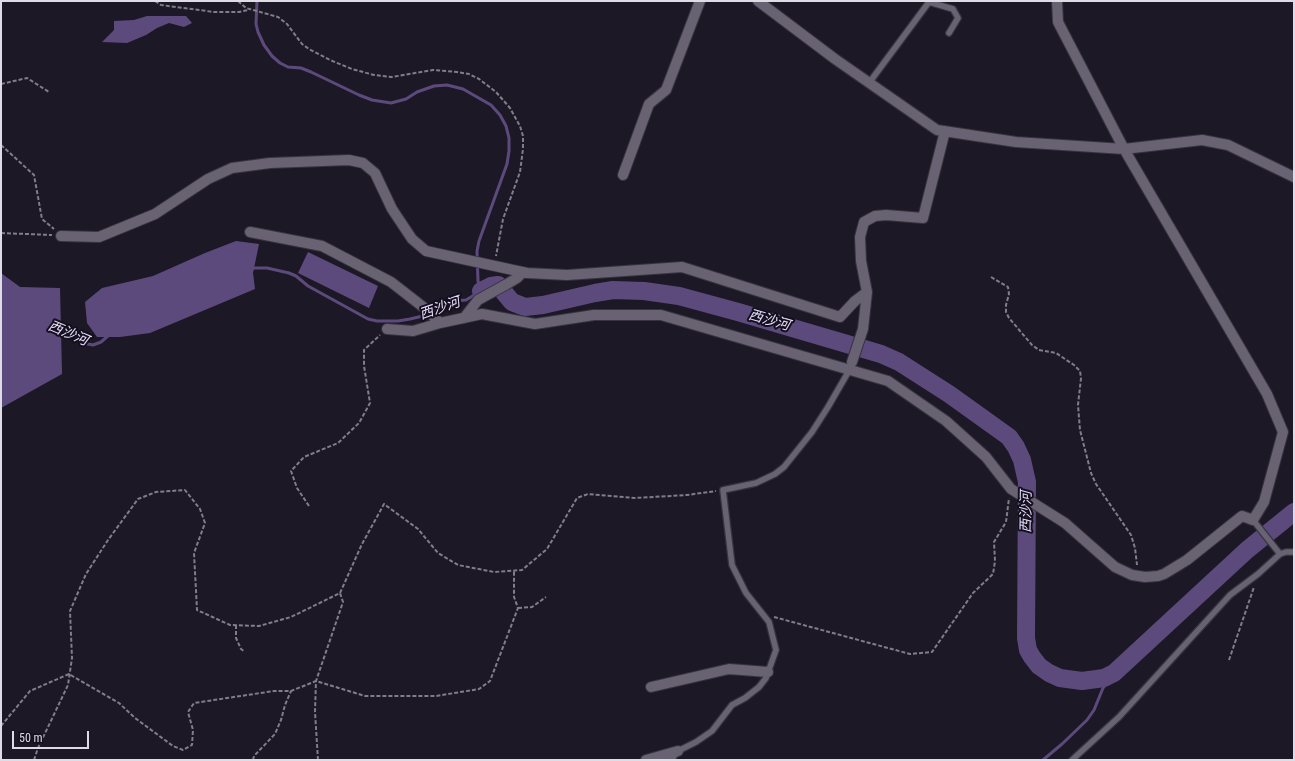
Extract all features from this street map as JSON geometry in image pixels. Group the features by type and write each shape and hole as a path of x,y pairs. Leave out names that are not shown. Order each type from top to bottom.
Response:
{"street":[{"path":"623,175 649,104 666,90 700,1"},
{"path":"758,1 835,59 937,130 1016,142 1124,149 1202,140 1228,145 1294,177"},
{"path":"386,328 413,331 440,323 482,314 534,324 594,315 661,315 851,366 888,381 946,421 986,457 1011,489 1046,510 1081,536 1115,568 1138,576 1151,577 1164,574 1187,560 1242,516 1253,520 1264,502 1284,432 1267,394 1124,149 1058,22 1057,1"},
{"path":"851,366 863,328 867,292 861,261 860,237 864,222 874,216 886,215 923,218 945,131"},
{"path":"61,236 99,237 155,214 208,179 232,168 270,163 349,160 363,164 375,173 392,209 412,239 426,251 523,272 567,275 682,267 840,317 855,301 867,292"},
{"path":"250,232 322,246 391,282 427,310 440,323"},
{"path":"464,318 478,300 507,284 523,272"},
{"path":"651,687 729,669 768,672"},
{"path":"646,760 678,751"}],"lane":[{"path":"869,83 929,2 953,9 958,18 949,33"},
{"path":"671,760 678,751 696,742 712,731 732,705 745,698 759,687 768,672 776,650 769,622 746,593 732,565 723,490 756,483 775,474 784,467 812,432 851,366"},
{"path":"1253,520 1279,553"},
{"path":"1072,760 1119,717 1230,594 1258,574 1279,553 1294,552"}],"path":[{"path":"155,1 161,4 214,12 239,12 249,9"},
{"path":"238,1 249,9 278,17 287,24 302,44 309,49 352,69 382,77 402,76 432,70 457,72 469,74 478,78 496,92 510,108 520,126 523,136 523,149 520,172 503,219 494,265"},
{"path":"1,84 27,78 49,92"},
{"path":"1,145 34,175 42,219 61,236"},
{"path":"1,233 61,236"},
{"path":"991,277 1008,287 1009,294 1006,312 1009,318 1032,345 1038,350 1056,353 1080,371 1081,378 1078,405 1080,430 1091,473 1096,484 1131,536 1135,548 1138,576"},
{"path":"309,506 297,488 291,472 304,457 338,443 359,423 370,403 364,366 364,350 386,328"},
{"path":"762,614 910,654 932,652 973,593 993,574 995,561 994,542 1006,522 1011,489"},
{"path":"34,760 38,748 68,685 72,658 70,611 86,574 108,540 138,499 156,492 185,490 200,509 206,523 194,554 197,610 230,625 259,626 291,618 340,593 362,544 384,504 418,529 438,553 458,565 494,572 522,570 547,549 577,498 588,494 635,498 687,496 723,490"},
{"path":"69,674 119,703 173,746 183,750 192,745 193,730 188,712 194,703 274,691 291,691 316,681 365,696 436,696 479,689 490,681 518,608 514,597 514,570"},
{"path":"1229,660 1258,574"},
{"path":"318,760 315,712 316,681 343,602 340,593"},
{"path":"518,608 532,607 546,597"},
{"path":"236,625 236,638 241,650 245,652"},
{"path":"1,726 30,691 69,674"},
{"path":"254,760 254,756 275,734 291,691"}],"shaded area":[{"path":"147,16 186,16 192,23 184,27 169,23 127,43 102,42 114,30 114,21 134,20"},
{"path":"236,241 259,244 253,273 255,289 150,333 120,337 97,337 87,323 85,302 102,288 153,276"},
{"path":"308,252 378,286 369,308 298,273"},
{"path":"1,273 20,287 60,288 62,374 1,408"}],"waterway":[{"path":"251,269 267,268 289,273 296,276 308,286 368,319 377,321 398,321 427,315 453,301 466,300 481,291 478,281 477,251 479,241 507,164 509,151 509,138 506,126 500,115 491,105 463,89 447,85 434,86 417,92 406,99 391,103 372,100 311,72 301,68 288,67 280,63 272,56 264,45 258,32 256,24 257,1"},
{"name":"西沙河","path":"481,291 491,286 498,285 512,302 525,307 543,305 613,290 644,291 679,296 881,354 899,362 949,394 1009,437 1022,460 1027,482 1026,638 1028,650 1039,666 1060,678 1082,681 1104,678 1114,673 1247,550 1294,512"},
{"name":"西沙河","path":"59,329 74,334 83,343 93,345 101,342 109,335"},
{"path":"1043,760 1087,720 1094,710 1103,688 1114,673"}]}
